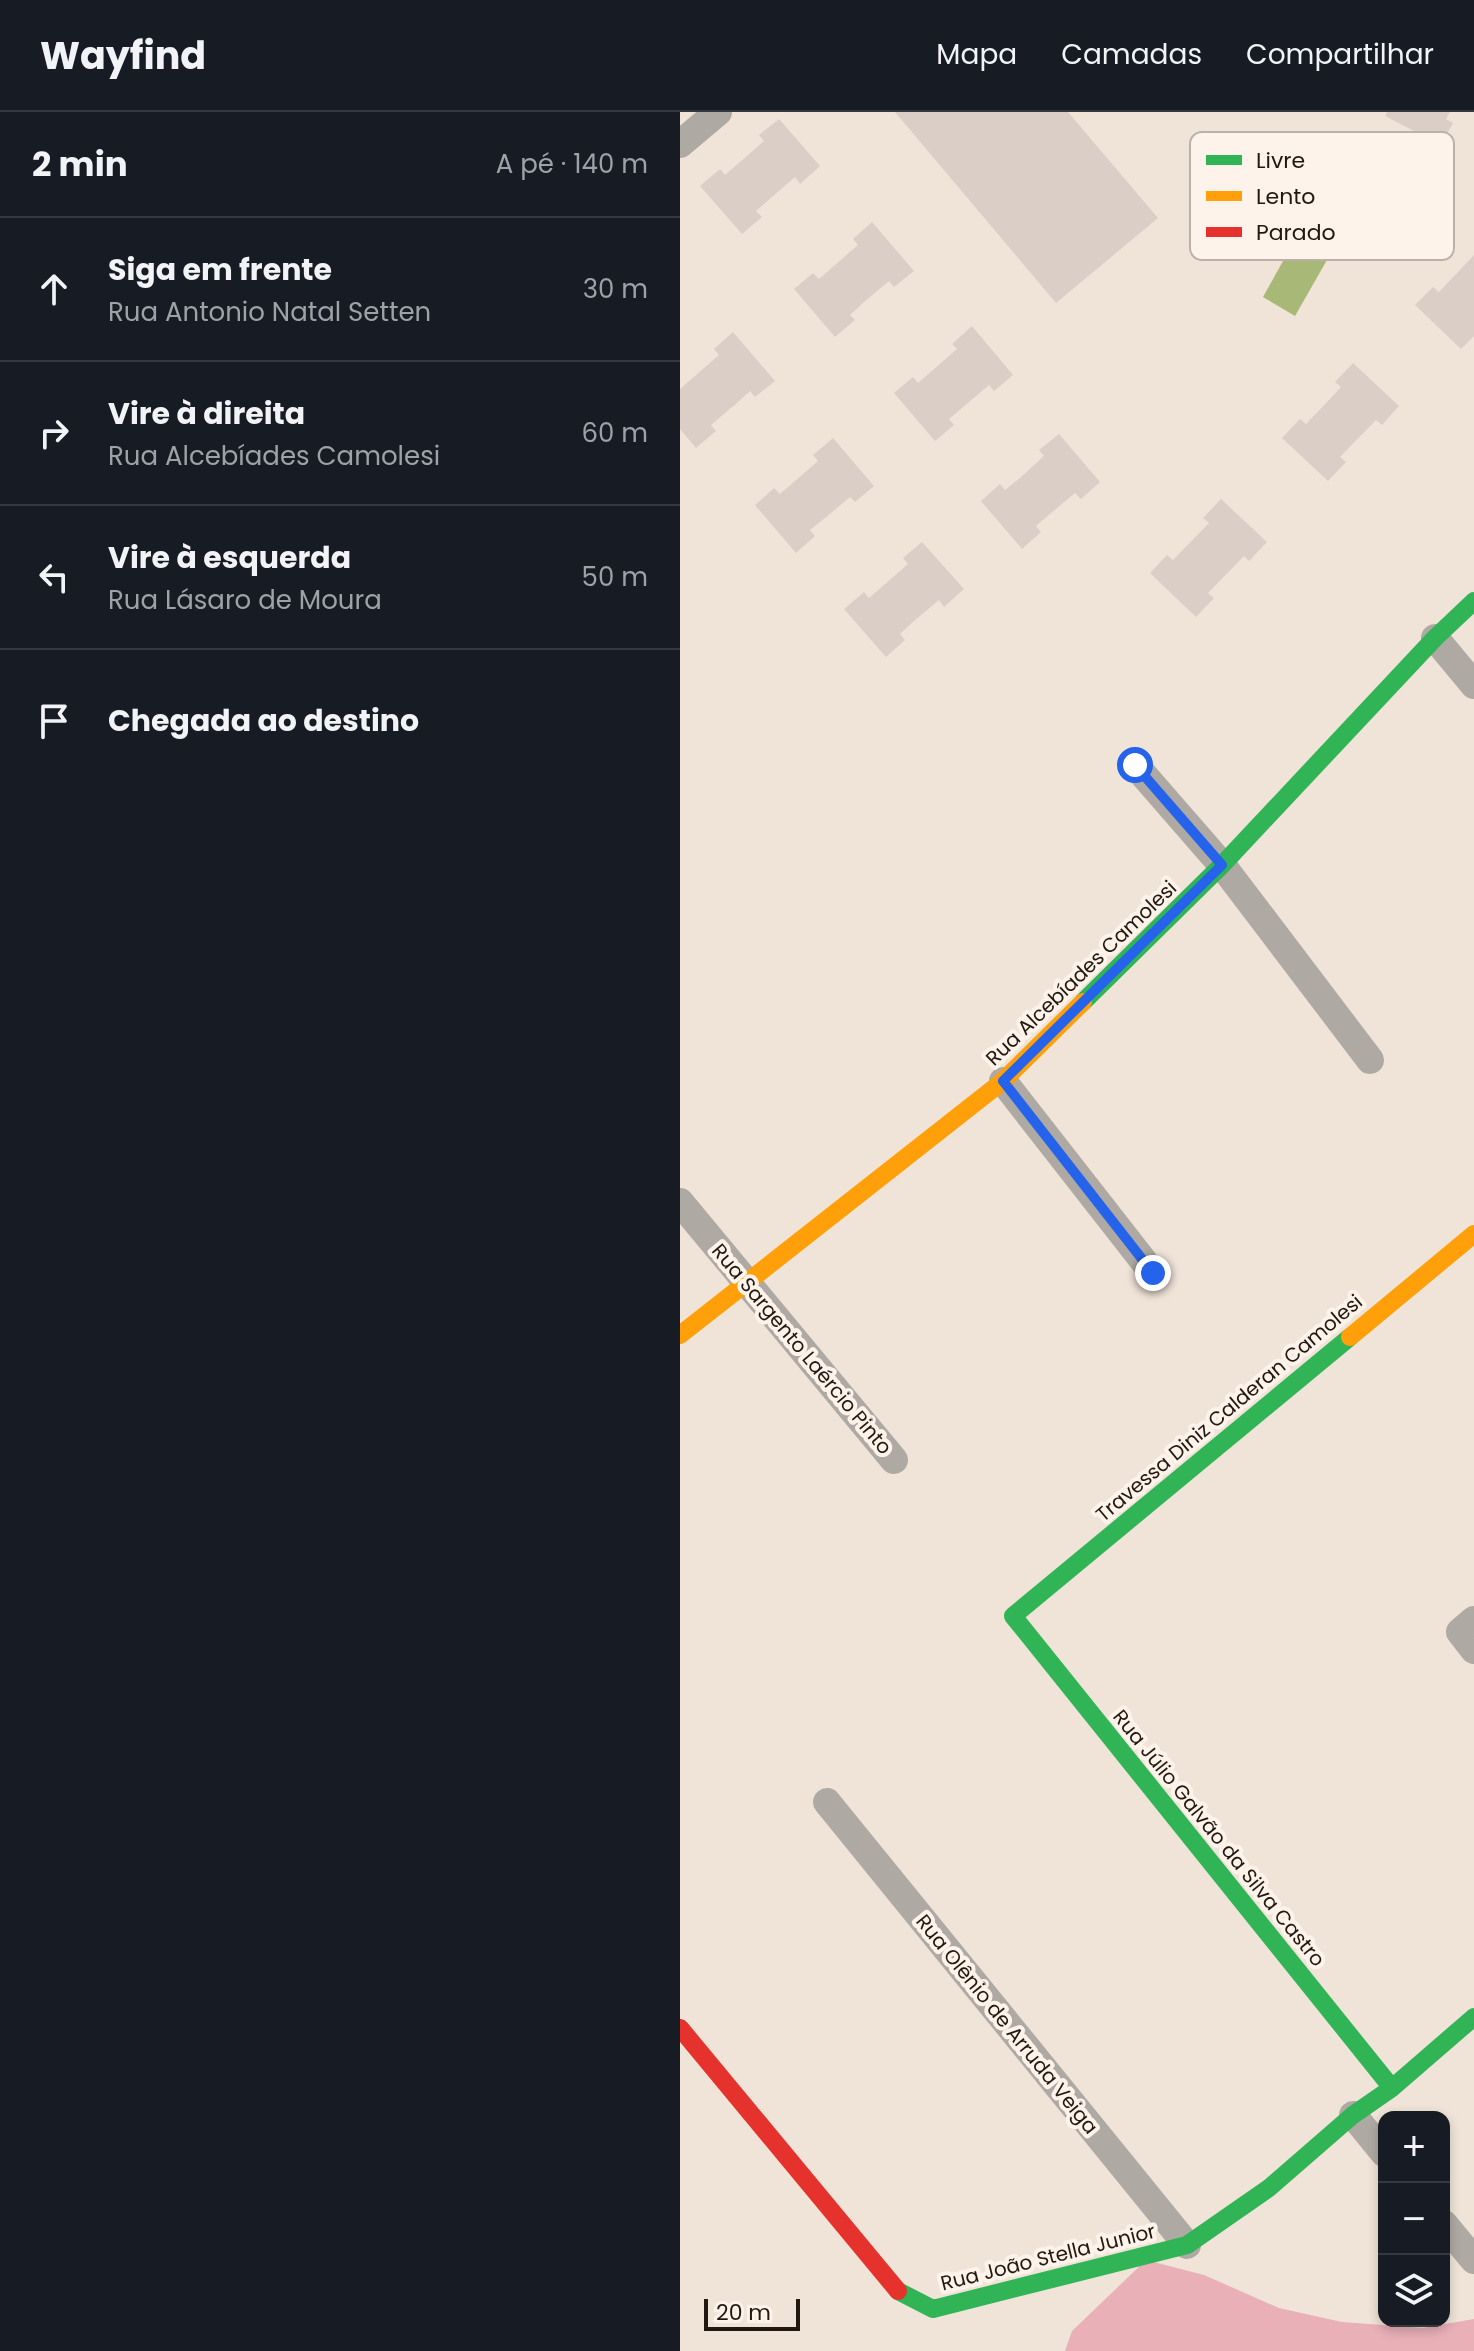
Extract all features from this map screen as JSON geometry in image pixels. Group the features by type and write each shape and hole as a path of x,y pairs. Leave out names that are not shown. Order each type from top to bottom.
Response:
{"street":[{"path":"680,144 718,112"},
{"name":"Rua Alcebíades Camolesi","path":"680,1335 1003,1081 1222,865 1435,638 1474,601"},
{"path":"1435,638 1474,685"},
{"path":"1135,765 1222,865 1370,1060"},
{"path":"1003,1081 1153,1273"},
{"name":"Rua Sargento Laércio Pinto","path":"680,1202 894,1460"},
{"name":"Travessa Diniz Calderan Camolesi","path":"1013,1616 1474,1234"},
{"name":"Rua Júlio Galvão da Silva Castro","path":"1013,1616 1392,2088"},
{"path":"1474,1620 1460,1632 1474,1650"},
{"name":"Rua Olênio de Arruda Veiga","path":"827,1802 1187,2245"},
{"name":"Rua João Stella Junior","path":"680,2028 900,2294 933,2309 1187,2245 1269,2188 1474,2017"},
{"path":"1353,2115 1378,2146"},
{"path":"1450,2231 1474,2260"}],"shaded area":[{"path":"1284,260 1327,260 1295,316 1263,297"},
{"path":"1146,2260 1204,2275 1279,2308 1342,2322 1423,2328 1450,2327 1450,2323 1474,2319 1474,2351 1065,2351 1072,2331"}],"building":[{"path":"895,112 1068,112 1158,218 1056,303"},
{"path":"1387,112 1450,112 1446,119 1453,123 1448,132 1416,132 1385,116"},
{"path":"779,119 820,166 800,184 795,177 756,211 762,217 742,234 700,186 720,169 725,175 764,141 759,135"},
{"path":"872,222 914,271 894,287 889,281 850,315 855,320 835,337 794,289 813,273 819,279 858,245 853,239"},
{"path":"1474,255 1474,336 1461,349 1415,305 1433,287 1439,292"},
{"path":"972,326 1013,375 994,391 989,385 976,396 949,419 954,425 935,441 894,393 913,377 918,383 957,349 952,344"},
{"path":"733,332 775,381 755,397 750,391 711,425 716,431 696,448 680,429 680,389 719,355 714,349"},
{"path":"1353,363 1399,406 1382,425 1376,420 1340,457 1346,462 1328,481 1282,438 1300,419 1306,424 1330,399 1341,387 1335,382"},
{"path":"1059,434 1100,482 1081,499 1075,493 1051,513 1036,526 1041,532 1022,549 981,501 1000,484 1005,490 1020,478 1044,456 1039,450"},
{"path":"833,438 874,486 855,502 850,497 810,530 815,536 796,553 755,505 774,488 780,494 818,461 813,455"},
{"path":"1221,499 1267,542 1249,561 1244,556 1208,593 1214,598 1196,617 1150,573 1167,555 1173,560 1209,523 1203,518"},
{"path":"922,542 964,589 944,607 939,600 914,621 900,634 905,640 886,657 844,609 864,592 869,598 908,564 903,558"}],"traffic: fast":[{"path":"1083,1002 1222,865 1435,638 1474,601"},
{"path":"1350,1337 1013,1616 1392,2088"},
{"path":"898,2291 933,2309 1187,2245 1269,2188 1474,2017"}],"traffic: slow":[{"path":"680,1335 1003,1081 1083,1002"},
{"path":"1350,1337 1474,1234"}],"traffic: jam":[{"path":"680,2028 898,2291"}],"route":[{"path":"1135,765 1222,865 1003,1081 1153,1273"}]}
